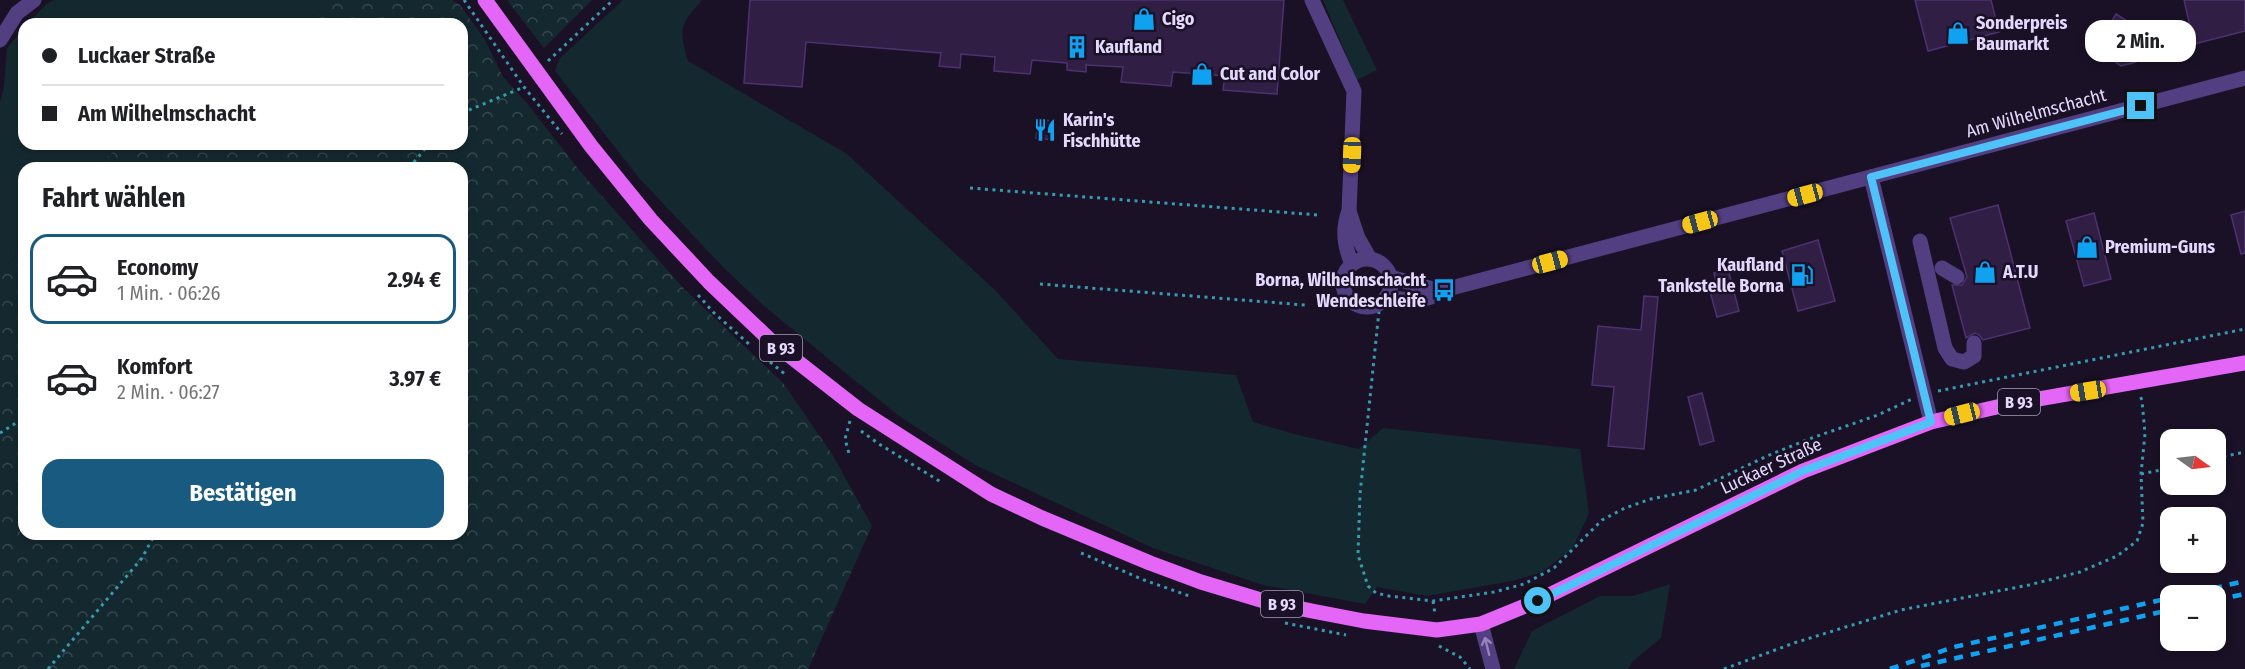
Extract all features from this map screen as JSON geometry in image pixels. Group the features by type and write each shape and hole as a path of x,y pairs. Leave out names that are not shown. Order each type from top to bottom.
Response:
{"main road":[{"name":"B 93","path":"485,0 591,146 651,220 709,282 854,416"},
{"name":"Luckaer Straße","path":"854,416 991,494 1150,564 1264,601 1364,621 1437,630 1481,624 1538,601 1810,468 1931,422 2010,404 2245,363"}],"street":[{"path":"0,40 17,13 34,0"},
{"path":"1312,0 1354,91 1349,211 1344,223 1345,242 1352,264 1359,260 1370,259 1384,266 1390,277 1390,288 1382,300"},
{"name":"Am Wilhelmschacht","path":"1352,264 1344,274 1343,284 1346,294 1353,302 1362,306 1373,306 1382,300 1424,301 1433,298 1440,291 2245,78"},
{"path":"1871,177 1931,422"},
{"path":"1349,211 1358,238 1370,259"},
{"path":"1920,241 1945,348 1952,359 1964,362 1974,356 1974,343"},
{"path":"1942,268 1957,277"},
{"path":"1390,277 1440,291"},
{"path":"1481,624 1493,669"}],"path":[{"path":"464,0 523,85 561,134"},
{"path":"468,110 523,85 613,0"},
{"path":"414,162 424,150"},
{"path":"970,188 1318,215"},
{"path":"1040,284 1305,305"},
{"path":"691,287 714,313 757,351"},
{"path":"1382,300 1360,495 1358,555 1368,586 1376,593 1433,601"},
{"path":"766,358 793,380"},
{"path":"1724,669 1794,643 1901,610 2039,583 2080,572 2117,556 2137,541 2143,523 2141,474 2145,434 2142,400 2133,384"},
{"path":"850,457 845,439 854,416 879,444 950,488"},
{"path":"0,433 18,422"},
{"path":"2226,457 2245,452"},
{"path":"2141,474 2160,470"},
{"path":"48,669 142,558 152,540"},
{"path":"1071,548 1144,580 1197,598"},
{"path":"1283,622 1346,635"},
{"path":"1438,645 1460,657 1470,669"}],"green space":[{"path":"54,0 334,0 309,18 33,18 46,4"},
{"path":"334,0 452,0 460,5 485,40 503,77 526,102 579,170 685,290 783,383 832,454 872,526 808,669 0,669 0,274 18,253 18,540 468,540 468,162 103,162 115,150 468,150 468,18 309,18"},
{"path":"507,0 592,0 544,48"},
{"path":"623,0 702,0 683,28 683,42 688,61 847,154 996,291 1058,359 1236,375 1253,422 1359,449 1383,428 1580,449 1589,513 1573,548 1542,572 1512,581 1427,596 1377,587 1365,604 1263,585 1153,548 975,465 902,418 763,305 723,267 640,179 555,71 559,59"},
{"path":"1323,0 1343,0 1377,70 1357,80"},
{"path":"18,35 18,150 115,150 103,162 18,162 18,253 0,274 0,102 4,87 7,48"},
{"path":"1670,584 1661,638 1632,662 1628,669 1514,669 1532,631 1600,596 1633,596"}],"building":[{"name":"Kaufland","path":"750,0 1284,0 1277,94 1223,90 1225,76 1173,72 1171,86 1121,82 1123,67 1086,65 1086,72 1067,70 1067,63 1032,60 1030,74 994,71 995,57 961,54 960,68 939,66 941,53 806,42 802,87 744,83"},
{"path":"1915,0 1991,0 1999,32 1928,51"},
{"path":"2184,0 2245,0 2245,31 2194,44"},
{"path":"2116,14 2138,28 2144,48 2136,62 2121,66 2108,57 2102,37"},
{"name":"Karin's Fischhütte","path":"1038,120 1055,121 1053,140 1036,138"},
{"path":"1998,205 2030,328 1983,340 1975,333 1966,338 1952,285 1962,285 1967,277 1950,218"},
{"path":"2245,211 2245,253 2241,254 2231,215"},
{"path":"2094,213 2111,279 2084,286 2066,221"},
{"path":"1818,240 1835,301 1798,311 1782,251"},
{"path":"1728,269 1739,311 1717,317 1709,288 1717,286 1714,273"},
{"path":"1644,296 1658,297 1644,449 1608,446 1614,387 1592,385 1598,326 1641,330"},
{"path":"1702,393 1714,441 1700,445 1688,397"}],"railway":[{"path":"2226,585 2245,581"},
{"path":"2226,598 2245,594"},
{"path":"1890,669 1954,647 2160,600"},
{"path":"1921,666 2160,612"}],"place":[{"name":"Cigo","path":"1144,19"},
{"name":"Sonderpreis Baumarkt","path":"1958,33"},
{"name":"Kaufland","path":"1077,47"},
{"name":"Cut and Color","path":"1202,74"},
{"name":"Karin's Fischhütte","path":"1045,130"},
{"name":"Premium-Guns","path":"2087,247"},
{"name":"A.T.U","path":"1985,272"},
{"name":"Kaufland Tankstelle Borna","path":"1802,275"},
{"name":"Borna, Wilhelmschacht Wendeschleife","path":"1444,290"}],"route":[{"path":"1538,601 1816,465 1931,422 1871,177 2141,106"}]}
